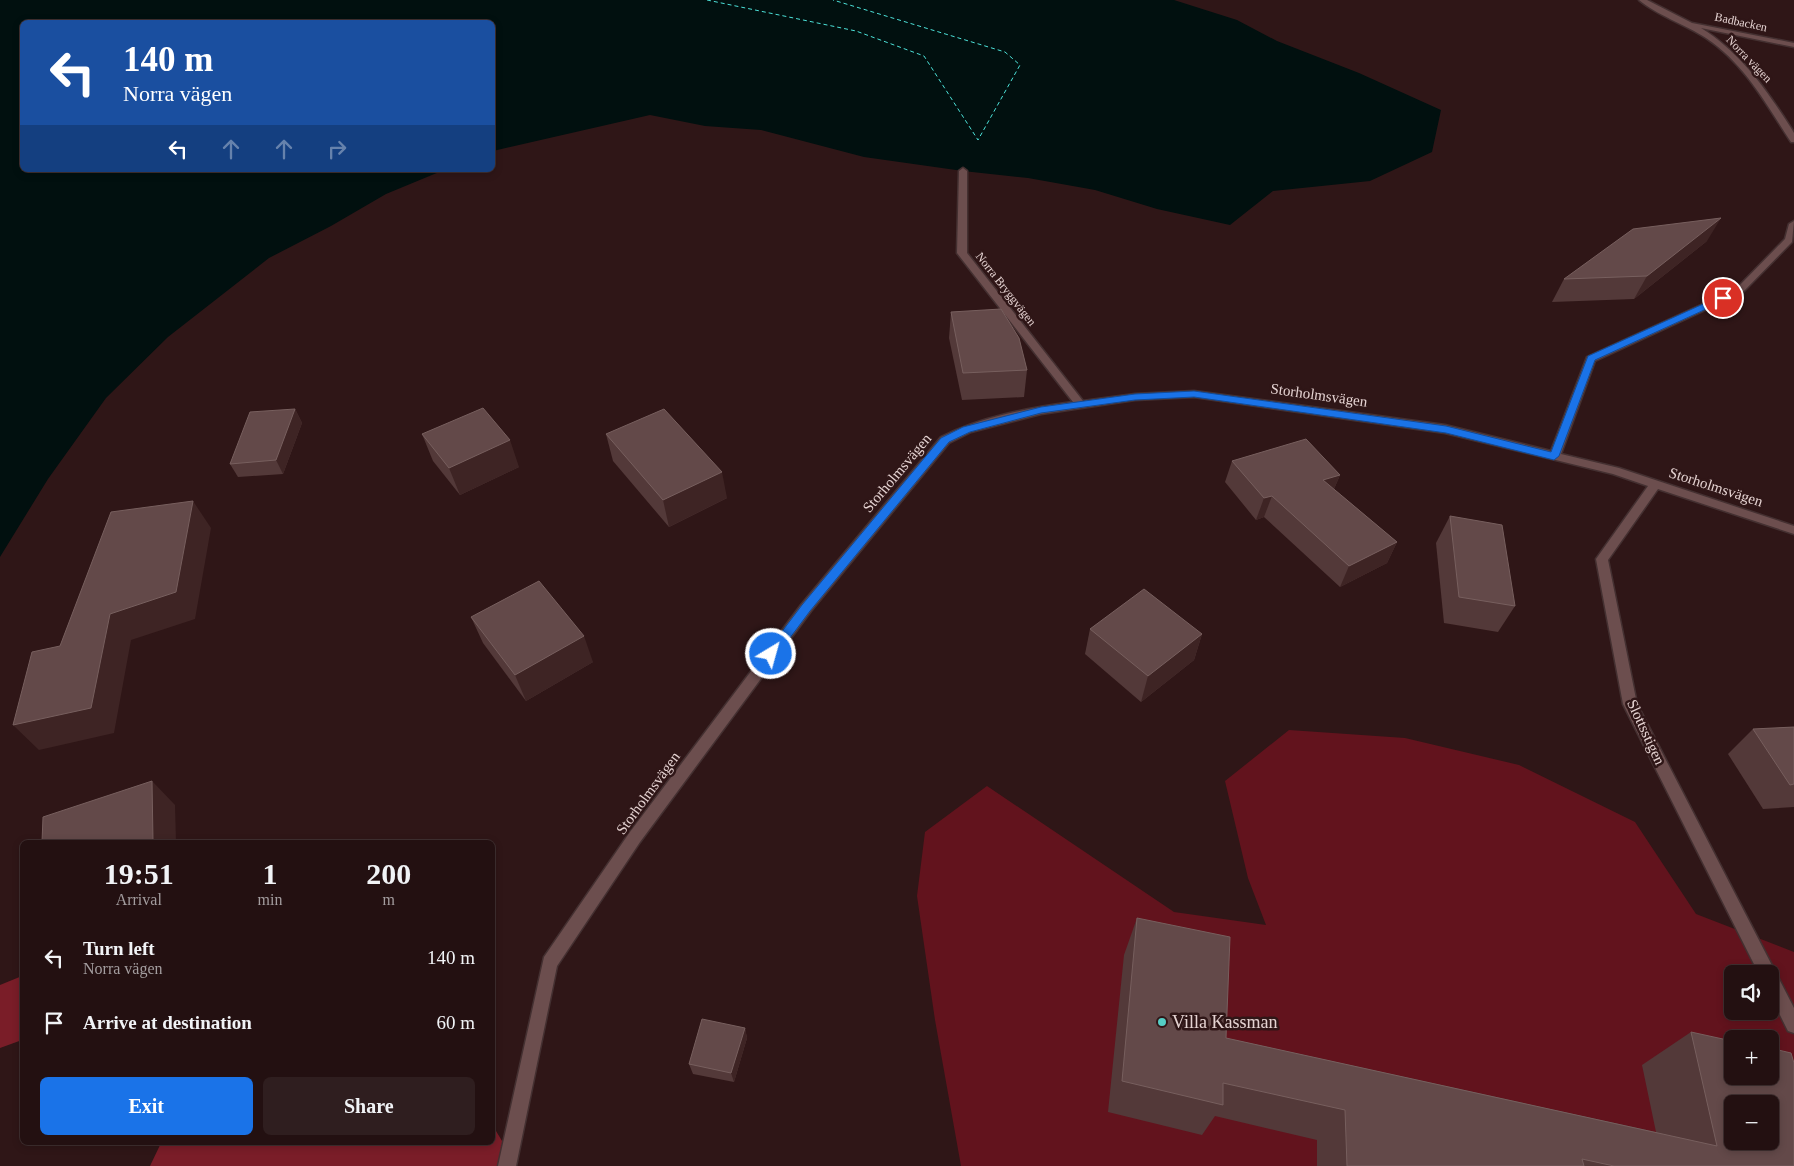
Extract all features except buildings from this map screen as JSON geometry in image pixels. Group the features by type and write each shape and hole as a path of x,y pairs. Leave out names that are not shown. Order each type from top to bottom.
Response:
{"street":[{"name":"Norra vägen","path":"1642,0 1704,33 1728,51 1766,95 1794,140"},
{"name":"Badbacken","path":"1683,22 1794,45"},
{"name":"Norra Bryggvägen","path":"963,171 962,253 1080,404"},
{"path":"1554,456 1591,358 1739,291 1789,240 1794,224"},
{"name":"Storholmsvägen","path":"507,1166 550,963 635,837 806,608 945,440 976,427 1041,410 1135,397 1194,394 1446,429 1615,471 1794,530"},
{"name":"Slottsstigen","path":"1655,484 1602,559 1630,704 1763,965"},
{"path":"1779,996 1794,1025"}],"shaded area":[{"path":"0,0 1174,0 1237,20 1277,41 1359,73 1441,110 1432,152 1370,181 1273,191 1230,225 1157,209 1095,190 1028,178 864,157 761,130 705,126 650,115 495,151 495,20 20,20 20,172 439,172 386,194 331,226 269,258 168,337 106,398 48,479 0,557"},
{"path":"1289,730 1405,738 1519,765 1635,822 1696,914 1794,952 1794,1166 961,1166 935,1020 917,896 925,832 987,786 1174,912 1266,925 1248,878 1225,781"},
{"path":"20,977 20,1041 0,1048 0,985"},
{"path":"495,1129 517,1166 150,1166 160,1145 495,1145"}],"ferry route":[{"path":"707,0 856,31 924,56 978,140 1020,65 1005,52 833,0"}],"place":[{"name":"Villa Kassman","path":"1162,1022"}],"route":[{"path":"771,654 806,608 945,440 967,429 1041,410 1135,397 1194,394 1446,429 1554,456 1591,358 1723,298"}]}
